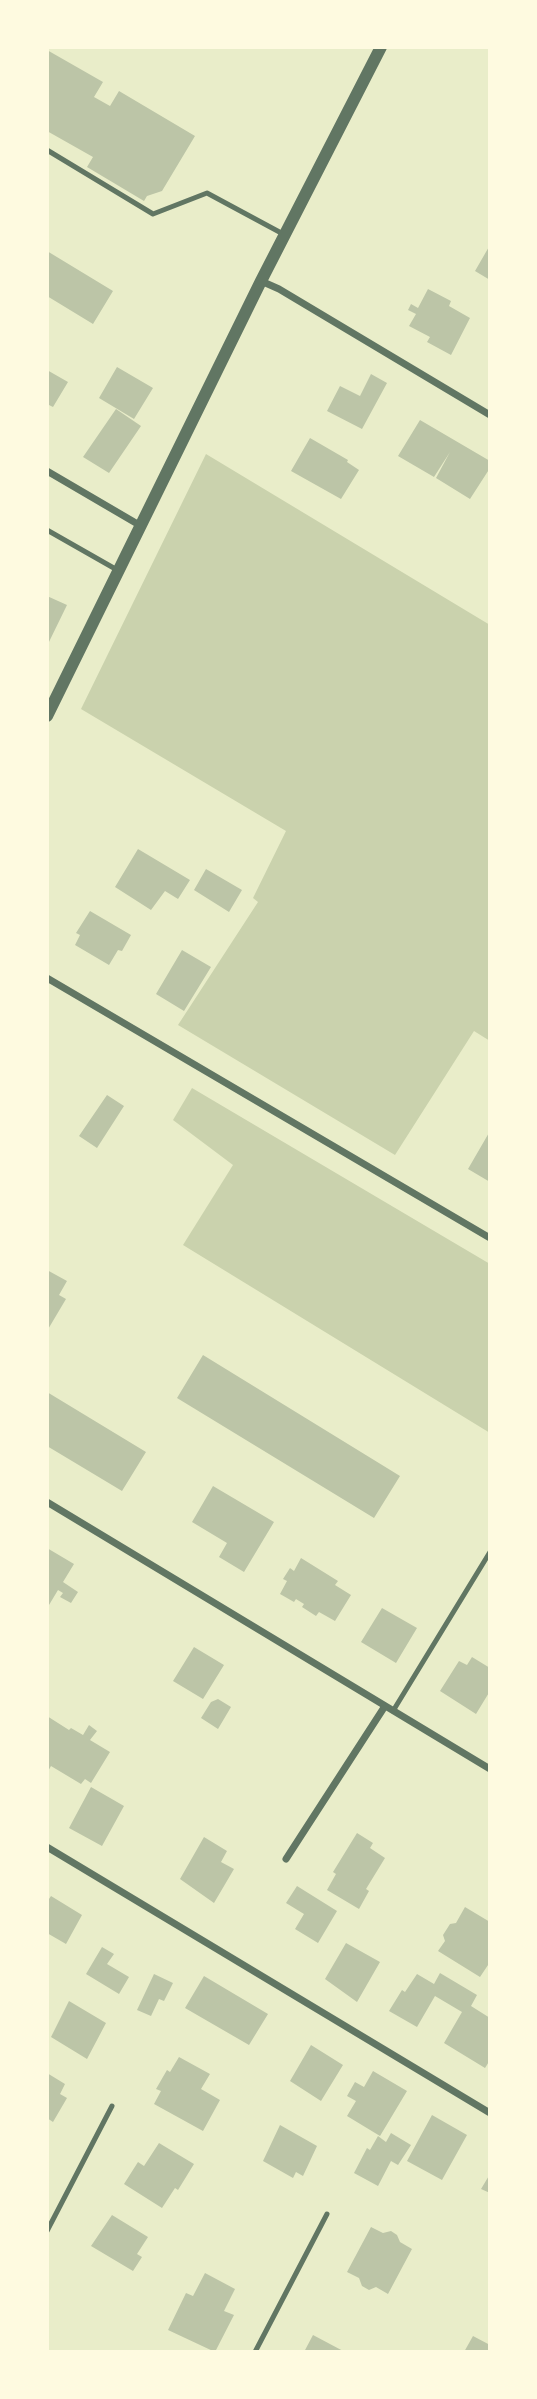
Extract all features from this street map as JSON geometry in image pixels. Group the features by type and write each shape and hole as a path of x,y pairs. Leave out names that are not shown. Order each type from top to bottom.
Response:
{"street":[{"path":"47,716 261,281 381,47"},
{"path":"261,281 279,289 490,415"},
{"path":"47,471 141,526"},
{"path":"47,978 490,1238"},
{"path":"47,1502 490,1769"},
{"path":"286,1858 385,1706"},
{"path":"47,1847 490,2113"}],"lane":[{"path":"47,150 153,214 207,193 285,235"},
{"path":"47,530 119,571"},
{"path":"394,1711 490,1552"},
{"path":"47,2231 112,2106"},
{"path":"255,2352 327,2214"}],"green space":[{"path":"206,454 490,625 490,1041 474,1031 395,1155 178,1025 258,902 253,898 286,831 81,709"},
{"path":"192,1088 490,1264 490,1433 183,1245 233,1165 173,1120"}],"building":[{"path":"47,50 103,82 94,97 110,106 119,91 195,136 162,191 147,196 144,201 87,167 93,157 47,131"},
{"path":"490,245 490,280 475,271"},
{"path":"47,251 113,291 93,324 47,296"},
{"path":"428,289 451,301 449,306 470,318 451,355 427,342 430,337 409,326 416,314 408,310 411,304 418,308"},
{"path":"117,367 153,388 134,419 99,398"},
{"path":"47,370 68,382 53,407 47,404"},
{"path":"371,374 387,383 362,429 327,411 340,386 360,396"},
{"path":"116,409 141,426 109,473 83,457"},
{"path":"420,420 490,461 490,468 470,499 436,478 450,452 434,477 398,456"},
{"path":"310,438 348,460 347,462 359,470 341,499 291,471"},
{"path":"47,596 67,605 47,646"},
{"path":"138,849 190,880 178,899 165,891 151,910 115,887"},
{"path":"206,869 242,890 229,912 194,890"},
{"path":"90,911 131,935 122,951 118,950 109,965 75,945 80,935 76,933"},
{"path":"182,950 211,967 184,1011 156,994"},
{"path":"107,1095 124,1106 97,1148 79,1136"},
{"path":"490,1131 490,1182 468,1169"},
{"path":"47,1270 67,1281 59,1295 66,1299 47,1331"},
{"path":"203,1355 400,1476 374,1518 177,1398"},
{"path":"47,1392 146,1452 122,1491 47,1446"},
{"path":"213,1486 274,1522 244,1572 219,1557 227,1543 192,1522"},
{"path":"47,1548 74,1564 63,1582 78,1592 71,1603 60,1597 63,1593 58,1590 49,1605 47,1604"},
{"path":"301,1558 338,1581 335,1585 351,1595 335,1621 319,1612 316,1616 302,1607 304,1604 296,1599 294,1602 280,1594 287,1581 283,1579 290,1568 294,1571"},
{"path":"382,1608 417,1628 396,1663 361,1642"},
{"path":"194,1647 224,1665 203,1699 173,1681"},
{"path":"472,1657 490,1668 490,1691 476,1714 440,1691 459,1661 467,1665"},
{"path":"218,1699 231,1707 218,1729 201,1718 211,1702"},
{"path":"47,1716 69,1730 71,1728 83,1735 89,1725 97,1731 90,1740 110,1752 91,1783 85,1779 81,1784 51,1766 47,1773"},
{"path":"91,1787 124,1806 102,1846 69,1828"},
{"path":"357,1833 373,1843 370,1848 385,1858 366,1889 369,1891 359,1909 327,1890 336,1874 333,1872"},
{"path":"204,1837 227,1851 221,1862 234,1869 214,1903 180,1879"},
{"path":"297,1886 337,1911 318,1943 295,1929 304,1914 286,1903"},
{"path":"51,1896 82,1915 66,1944 47,1933 47,1902"},
{"path":"465,1907 490,1922 490,1962 480,1977 438,1951 445,1941 443,1935 450,1924 456,1923"},
{"path":"346,1943 380,1962 357,2002 325,1979"},
{"path":"102,1947 114,1954 107,1964 129,1977 119,1994 86,1974"},
{"path":"440,1973 477,1995 471,2006 490,2018 490,2060 485,2068 444,2043 462,2012 435,1996 417,2027 389,2011 402,1990 405,1992 417,1974 434,1984"},
{"path":"154,1974 173,1983 164,2001 159,1999 151,2016 137,2010"},
{"path":"204,1976 268,2014 249,2045 185,2008"},
{"path":"69,2001 106,2023 87,2059 51,2037"},
{"path":"311,2045 343,2065 321,2101 290,2081"},
{"path":"179,2057 210,2074 201,2089 220,2100 203,2131 154,2104 161,2091 156,2089 167,2070 170,2072"},
{"path":"373,2071 407,2091 380,2136 347,2116 356,2101 347,2096 355,2082 364,2087"},
{"path":"47,2073 65,2084 60,2094 67,2098 53,2122 47,2118"},
{"path":"432,2115 467,2135 442,2180 407,2161"},
{"path":"280,2125 317,2146 303,2176 296,2172 293,2178 263,2161"},
{"path":"391,2133 411,2145 398,2165 391,2161 378,2186 354,2173 367,2148 370,2150 378,2136 386,2142"},
{"path":"159,2143 194,2164 178,2190 175,2188 162,2208 124,2184 138,2162 144,2166"},
{"path":"490,2174 490,2193 481,2189"},
{"path":"112,2215 148,2237 137,2254 142,2257 133,2271 91,2246"},
{"path":"371,2227 383,2233 391,2231 397,2235 400,2242 412,2249 388,2294 376,2287 369,2290 362,2286 359,2278 347,2272"},
{"path":"205,2273 235,2289 224,2311 234,2315 215,2352 168,2330 186,2293 193,2296"},
{"path":"313,2335 345,2352 304,2352"},
{"path":"473,2336 490,2345 490,2352 464,2352"}]}
